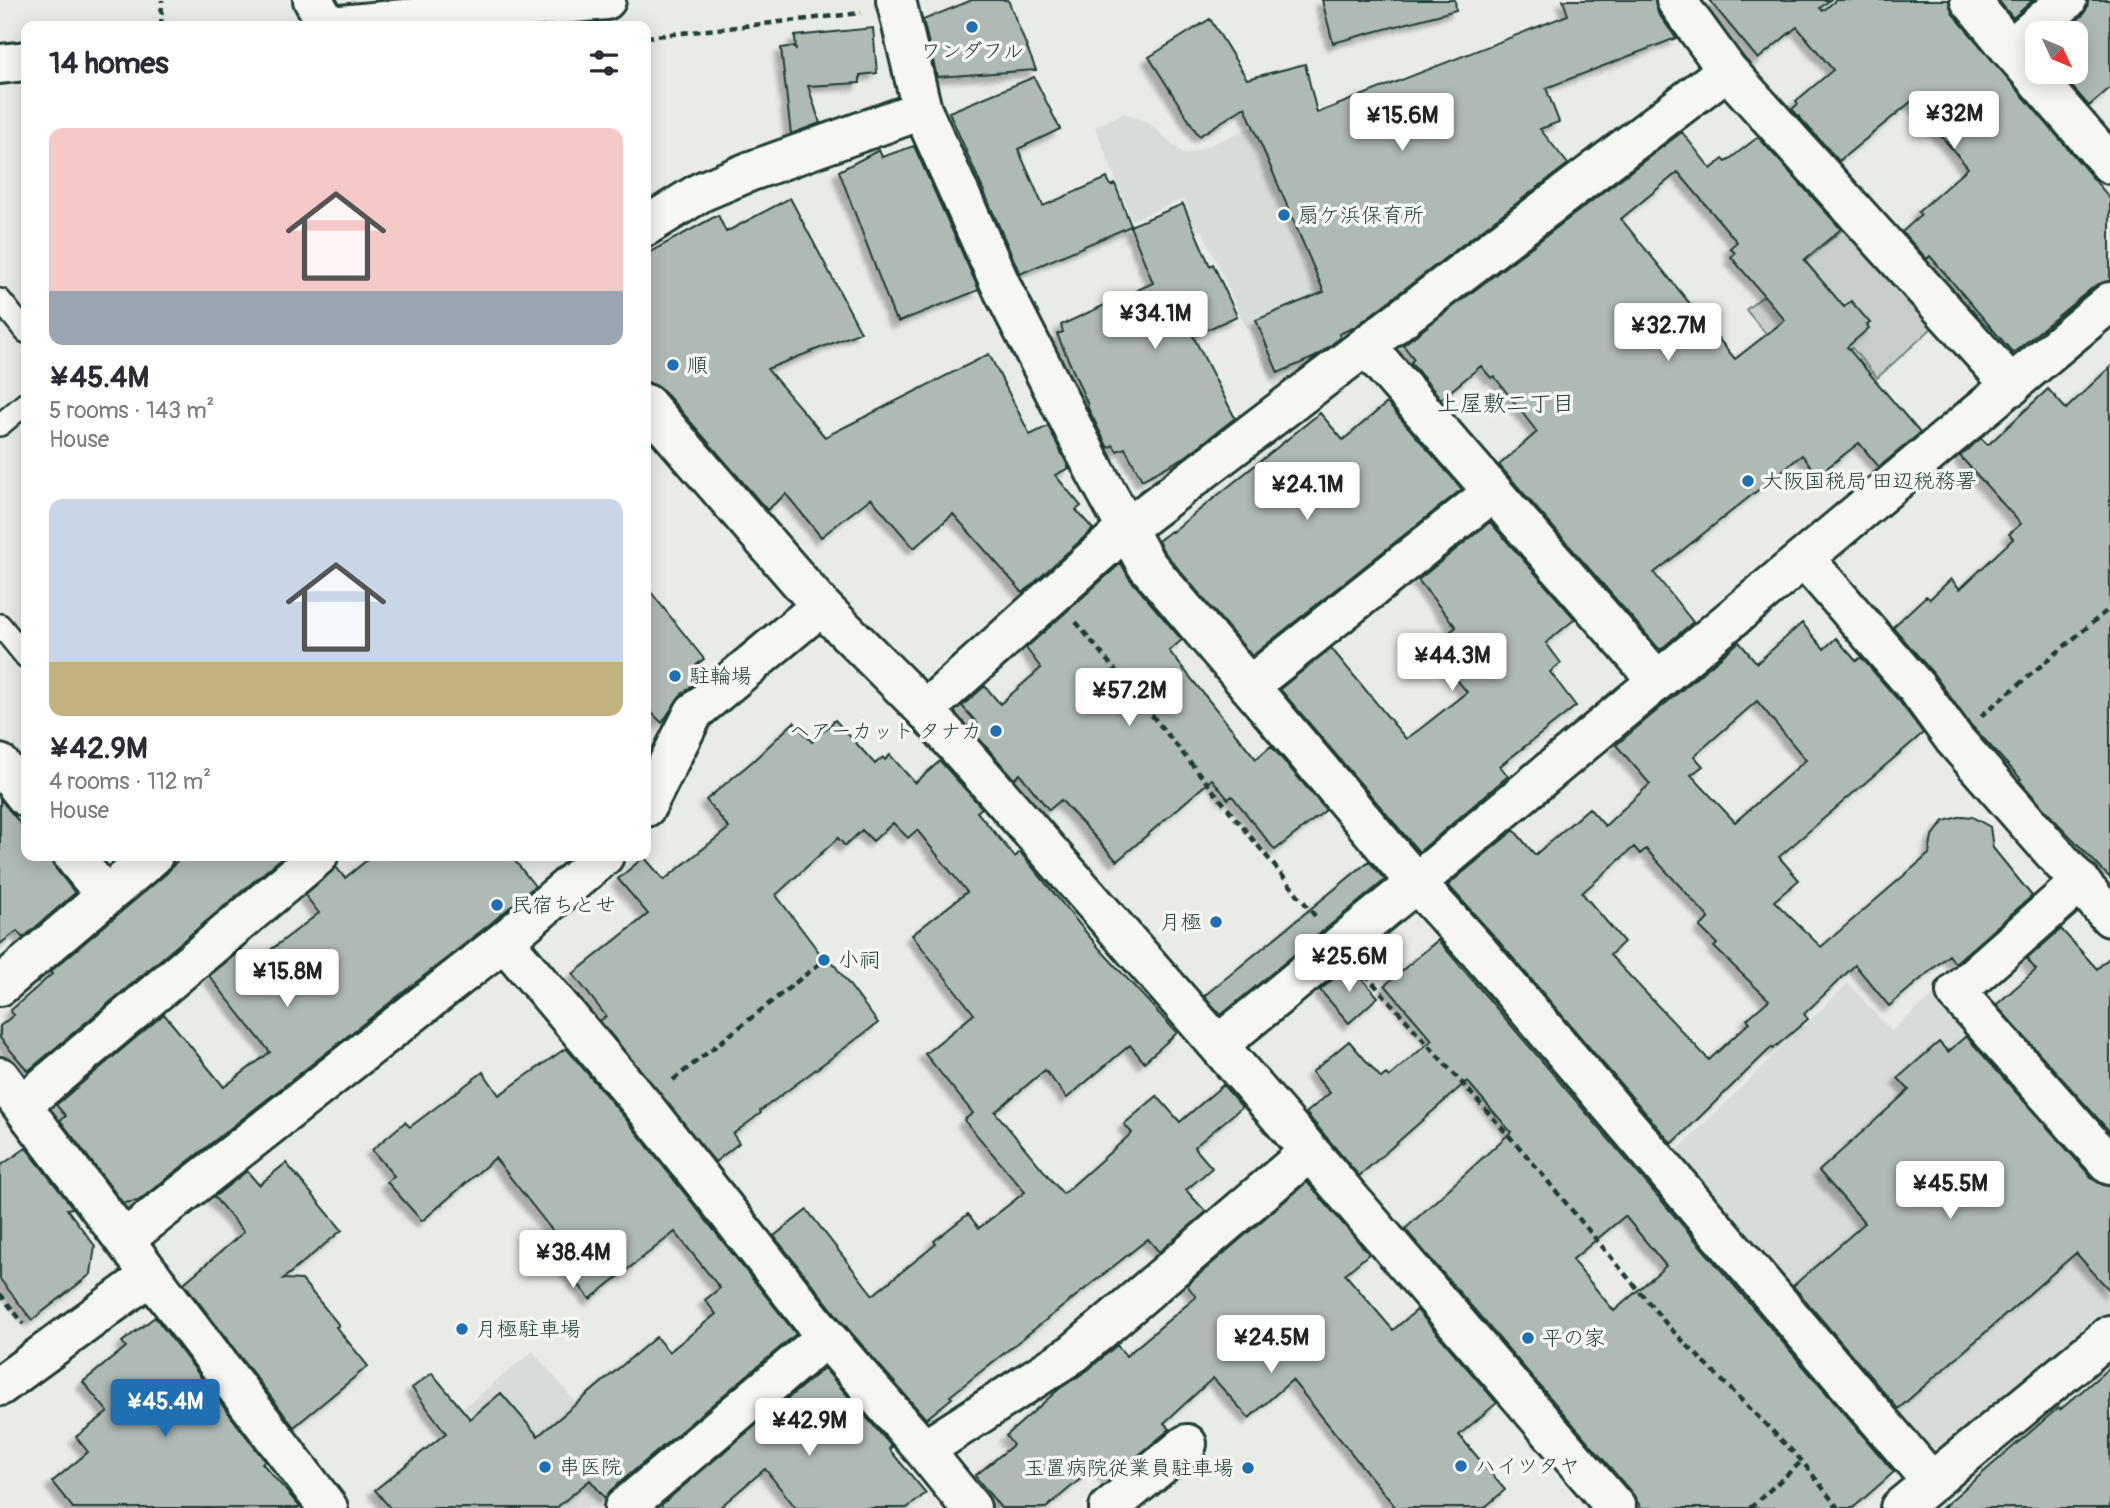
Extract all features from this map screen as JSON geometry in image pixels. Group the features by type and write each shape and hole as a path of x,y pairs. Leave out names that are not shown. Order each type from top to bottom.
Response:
{"street":[{"path":"313,0 326,21"},
{"path":"382,21 606,0"},
{"path":"1676,0 1727,70 2012,386"},
{"path":"1970,0 2110,164"},
{"path":"2010,49 2067,0"},
{"path":"897,5 922,110 1003,290 1146,564 1416,883 1931,1481"},
{"path":"0,64 21,62"},
{"path":"925,710 1126,529 1727,70"},
{"path":"651,223 713,187 922,110"},
{"path":"1218,1045 1416,883 2110,302"},
{"path":"1366,346 1657,680"},
{"path":"651,410 821,606 925,710 1218,1045 1616,1508"},
{"path":"1250,686 1493,492"},
{"path":"1804,558 1916,687 1954,738 2110,917"},
{"path":"651,797 694,712 821,606"},
{"path":"0,764 21,791"},
{"path":"77,861 106,896"},
{"path":"0,986 147,861"},
{"path":"311,861 11,1091 328,1508"},
{"path":"124,1240 504,941 598,861"},
{"path":"2081,882 1956,992 2110,1165"},
{"path":"504,941 642,1104 826,1336 971,1508"},
{"path":"924,1450 1074,1353 1310,1152"},
{"path":"0,1386 151,1275"},
{"path":"1899,1508 2110,1335"},
{"path":"624,1508 826,1336"},
{"path":"1109,1508 1187,1444"}],"lane":[{"path":"0,300 21,326"},
{"path":"0,425 21,407"},
{"path":"0,625 21,651"}],"path":[{"path":"161,21 162,0"},
{"path":"651,36 897,5"},
{"path":"1053,595 1339,945 1526,1155 1669,1327 1802,1461 1838,1508"},
{"path":"1954,738 2110,608"},
{"path":"642,1104 820,964"},
{"path":"1750,1508 1802,1461"}],"shaded area":[{"path":"1308,109 1397,318 1281,405 1202,230 1197,232 1184,199 1132,220 1095,127 1123,113 1148,122 1185,155 1270,120"},
{"path":"1852,222 1941,320 1877,378 1852,348 1832,365 1820,398 1746,310"},
{"path":"1848,983 1891,1031 1940,990 2110,1165 2110,1335 1931,1481 1661,1166"},
{"path":"533,1351 642,1483 612,1508 430,1508 494,1446 463,1408"}],"building":[{"path":"972,0 1008,0 1036,70 937,77 923,20"},
{"path":"1322,0 1455,0 1456,10 1333,43"},
{"path":"1563,0 1655,0 1658,13 1676,38 1546,88 1559,122 1540,129 1568,164 1355,327 1339,334 1340,338 1315,357 1278,373 1256,320 1324,292 1245,107 1199,136 1149,57 1210,19 1247,79 1305,64 1317,113 1568,15"},
{"path":"1709,0 1830,0 1820,8 1823,11 1836,0 1949,0 1953,14 2110,198 2110,281 2096,285 2013,353 1930,256 1927,259 1902,232 1921,215 1918,212 1968,168 1912,101 1839,161 1792,109 1798,104 1796,101 1833,70 1797,27 1758,59"},
{"path":"1998,0 2033,0 2013,18"},
{"path":"2088,0 2110,0 2110,88 2089,106 2070,84 2088,84 2088,21 2076,21 2087,8"},
{"path":"873,28 877,73 860,75 860,83 808,86 820,123 791,134 781,48 794,46 796,51 795,36"},
{"path":"1034,77 1060,129 1018,149 1043,206 1107,178 1111,186 1115,184 1131,226 1020,274 949,112"},
{"path":"1682,132 1711,169 1723,159 1726,162 1758,137 1841,229 1804,260 1844,307 1851,301 1870,323 1867,325 1869,328 1847,347 1920,433 1879,467 1859,443 1818,475 1802,455 1654,573 1693,622 1660,650 1499,465 1537,432 1494,376 1491,378 1481,366 1441,399 1411,362 1414,359 1403,345","holes":["1678,172 1737,242 1730,248 1735,253 1731,257 1785,320 1735,359 1621,219"]},
{"path":"914,146 979,290 898,322 839,171 879,150 882,157"},
{"path":"790,198 861,332 767,369 825,437 989,354 1030,435 1048,426 1069,468 1055,475 1081,506 1076,510 1093,529 1023,593 953,514 914,548 871,498 821,537 786,494 767,510 663,390 651,384 651,251 718,215 726,232"},
{"path":"1183,204 1210,266 1213,264 1237,316 1193,336 1235,418 1185,457 1142,480 1125,448 1117,451 1113,445 1108,448 1057,334 1063,332 1061,325 1153,283 1130,226"},
{"path":"2110,367 2110,878 2045,810 2019,780 2021,779 1970,724 1933,673 1893,627 1926,596 1930,599 1951,579 1960,589 2013,539 2009,534 2021,524 1960,456 1981,438 1988,445 2048,389 2066,409"},
{"path":"1387,403 1462,489 1252,656 1164,552 1158,541 1320,413 1343,440"},
{"path":"1490,522 1575,619 1546,643 1561,663 1550,672 1576,706 1500,766 1508,776 1419,852 1280,689 1331,648 1406,739 1467,692 1431,648 1456,627 1418,580"},
{"path":"1121,563 1129,578 1182,640 1169,651 1256,759 1271,746 1326,810 1275,850 1232,796 1228,799 1212,779 1117,861 1061,800 1049,810 1020,774 1014,779 971,729 977,723 962,706 985,686 1000,704 1041,668 1026,648"},
{"path":"651,592 704,659 695,666 704,675 680,696 662,723 651,712"},
{"path":"1802,623 1824,649 1836,638 1856,661 1861,657 1923,733 1779,857 1799,880 1774,901 1821,947 1929,854 1932,837 1944,821 1962,816 1972,817 1990,827 1993,848 2032,896 1955,963 1949,955 1889,1006 1855,965 1804,1014 1808,1019 1773,1049 1772,1047 1672,1144 1448,885 1514,830 1535,855 1589,808 1605,826 1650,784 1616,745 1739,642 1757,663","holes":["1757,701 1806,760 1735,822 1691,775 1703,766 1694,756","1634,847 1640,854 1646,849 1709,918 1700,927 1717,944 1714,947 1769,1000 1747,1019 1750,1022 1709,1060 1610,955 1624,942 1582,893"]},
{"path":"835,720 875,764 890,755 915,783 940,761 982,808 977,812 1015,857 1020,852 1099,948 1177,1033 1144,1062 1130,1045 1067,1098 1045,1070 995,1112 1063,1194 1132,1133 1124,1124 1157,1096 1180,1122 1223,1085 1242,1107 1194,1147 1212,1168 1186,1190 1206,1212 1159,1252 1148,1239 950,1396 952,1398 926,1419 843,1323 774,1236 807,1210 873,1295 968,1214 979,1228 1025,1192 964,1120 973,1113 925,1054 974,1014 912,935 967,892 917,830 908,838 893,823 873,841 862,830 845,846 838,838 776,895 828,964 832,962 878,1023 733,1134 739,1143 715,1162 600,1021 606,1016 573,974 648,914 618,879 639,861 647,861 664,880 729,828 706,800 794,722 812,742"},
{"path":"0,799 21,824 21,861 54,861 56,869 75,893 23,938 17,931 0,944"},
{"path":"177,861 278,861 28,1071 0,1038 0,1026 14,1015 10,1011 52,974 50,972 167,873"},
{"path":"366,861 515,861 535,886 138,1201 123,1203 60,1120 66,1116 56,1105 164,1014 224,1087 270,1052 209,976 241,950 252,964 319,913 305,895 336,867 345,878"},
{"path":"1369,861 1385,880 1221,1015 1204,996"},
{"path":"2061,929 2097,969 2110,957 2110,1132 1996,1005 2036,970 2027,959"},
{"path":"1438,940 1894,1472 1853,1508 1641,1508 1633,1494 1405,1229 1511,1132 1467,1081 1359,1176 1306,1113 1330,1093 1312,1072 1349,1041 1381,1078 1386,1074 1389,1077 1432,1040 1385,985","holes":["1625,1216 1666,1266 1614,1311 1572,1260"]},
{"path":"1350,965 1378,997 1349,1023 1320,990"},
{"path":"1966,1036 2094,1180 2110,1186 2110,1291 2076,1253 1898,1409 1793,1286 1865,1223 1819,1171 1909,1090 1898,1078 1939,1042 1948,1052"},
{"path":"566,1048 625,1118 796,1334 605,1498 590,1480 556,1508 390,1508 375,1490 446,1433 412,1388 432,1373 470,1419 501,1393 538,1436 656,1337 669,1352 716,1314 705,1300 720,1288 675,1232 590,1299 545,1242 555,1234 495,1158 422,1221 387,1182 394,1176 372,1150 405,1122 410,1127 483,1072 499,1095"},
{"path":"26,1148 73,1208 67,1209 95,1246 91,1274 32,1320 0,1279 0,1166"},
{"path":"286,1163 342,1230 283,1279 302,1280 368,1366 294,1427 184,1283 244,1232 214,1197 247,1171 259,1185"},
{"path":"1307,1182 1369,1254 1345,1274 1393,1330 1417,1310 1497,1403 1459,1435 1505,1490 1484,1508 1396,1508 1292,1380 1249,1418 1213,1378 1164,1423 1170,1429 1110,1479 1097,1465 1046,1508 1001,1508 975,1476 1013,1445 1006,1436 1059,1389 1088,1370 1117,1345 1126,1356 1196,1297 1187,1285"},
{"path":"155,1317 265,1461 262,1463 301,1508 73,1508 52,1482 88,1452 76,1437 108,1412 83,1382 126,1347 122,1342"},
{"path":"2110,1367 2110,1508 1942,1508 2058,1408 2060,1410"},
{"path":"824,1368 892,1447 889,1449 926,1493 907,1508 796,1508 765,1469 719,1508 663,1508 661,1505"}],"place":[{"name":"ワンダフル","path":"972,27"},
{"name":"扇ケ浜保育所","path":"1284,215"},
{"name":"順","path":"673,365"},
{"name":"大阪国税局 田辺税務署","path":"1748,481"},
{"name":"駐輪場","path":"675,676"},
{"name":"ヘアーカット タナカ","path":"996,731"},
{"name":"民宿ちとせ","path":"497,905"},
{"name":"月極","path":"1216,922"},
{"name":"小祠","path":"824,960"},
{"name":"月極駐車場","path":"462,1329"},
{"name":"平の家","path":"1528,1338"},
{"name":"ハイツタヤ","path":"1461,1466"},
{"name":"串医院","path":"545,1467"},
{"name":"玉置病院従業員駐車場","path":"1248,1468"}],"district":[{"name":"上屋敷二丁目","path":"1506,403"}]}
